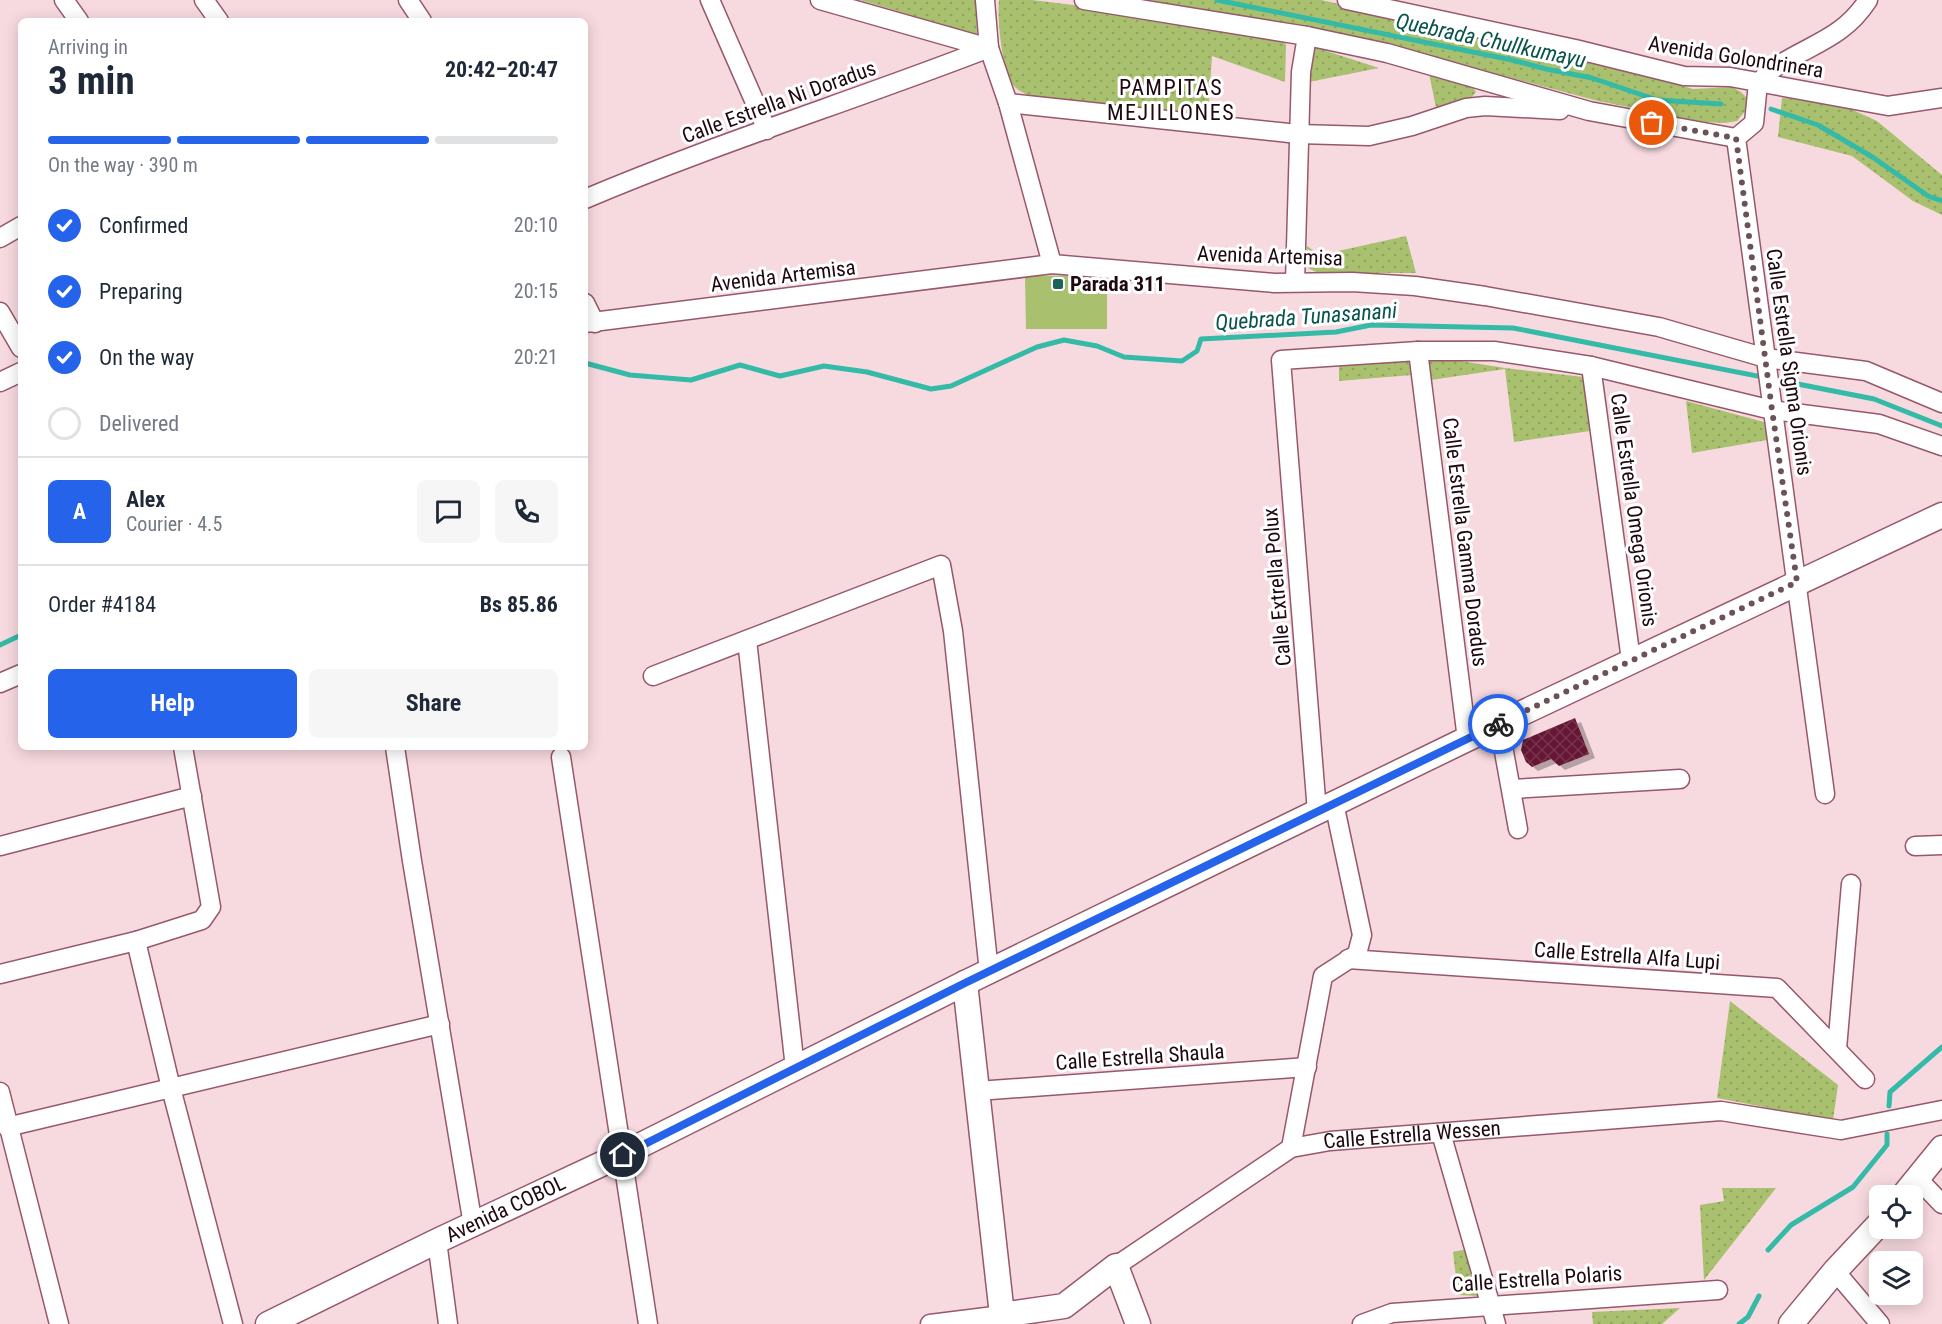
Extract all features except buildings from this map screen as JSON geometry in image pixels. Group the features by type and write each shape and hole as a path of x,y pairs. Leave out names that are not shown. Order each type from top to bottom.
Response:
{"main road":[{"name":"Avenida COBOL","path":"268,1324 437,1241 623,1155 965,983 1326,807 1942,514"},
{"path":"965,983 1002,1315"},
{"path":"1912,1185 1942,1148"},
{"path":"1791,1324 1869,1234"},
{"path":"1116,1266 1138,1324"},
{"name":"Calle Estrella Wessen","path":"1002,1315 1064,1306 1116,1266"}],"street":[{"path":"64,0 77,18"},
{"path":"204,0 217,18"},
{"path":"408,0 420,18"},
{"path":"710,0 767,130"},
{"path":"820,0 989,48"},
{"path":"985,0 989,48 1008,103 1052,264"},
{"path":"1084,0 1307,36 1397,56 1589,111 1736,138 1754,123 1758,83 1778,65 1849,25 1868,0"},
{"name":"Avenida Golondrinera","path":"1347,0 1377,3 1684,76 1730,77 1888,106 1942,98"},
{"path":"1295,282 1301,72 1307,36"},
{"name":"Calle Estrella Ni Doradus","path":"588,198 989,48"},
{"path":"1008,103 1298,134 1369,136 1412,126 1466,108 1485,106 1589,111"},
{"name":"Calle Estrella Sigma Orionis","path":"1736,138 1825,794"},
{"path":"0,238 18,228"},
{"name":"Avenida Artemisa","path":"590,323 1052,264 1274,283 1352,282 1415,286 1485,296 1659,327 1768,372 1866,371 1942,404"},
{"path":"0,312 18,343"},
{"path":"1418,351 1494,351 1591,366 1772,410 1879,424 1942,446"},
{"name":"Calle Extrella Polux","path":"1348,959 1357,954 1362,935 1326,807 1281,360 1418,351"},
{"name":"Calle Estrella Gamma Doradus","path":"1418,351 1467,739"},
{"name":"Calle Estrella Omega Orionis","path":"1591,366 1631,660"},
{"path":"0,382 18,373"},
{"path":"653,676 941,565 953,631 989,972"},
{"path":"747,640 795,1068"},
{"path":"0,683 18,675"},
{"path":"1499,724 1518,829"},
{"path":"0,974 136,941 202,921 211,907 184,750"},
{"path":"395,750 473,1225"},
{"path":"561,757 648,1324"},
{"path":"1512,789 1680,779"},
{"path":"0,846 192,796"},
{"path":"1915,846 1942,845"},
{"path":"1837,1049 1851,884"},
{"path":"136,941 171,1088 233,1324"},
{"path":"1292,1148 1323,976 1348,959"},
{"name":"Calle Estrella Alfa Lupi","path":"1348,959 1777,988 1865,1079"},
{"path":"7,1127 440,1024"},
{"name":"Calle Estrella Shaula","path":"977,1090 1307,1067"},
{"path":"0,1092 58,1324"},
{"name":"Calle Estrella Wessen","path":"1116,1266 1292,1148 1330,1141 1721,1111 1841,1130 1942,1110"},
{"path":"1441,1133 1496,1324"},
{"path":"1923,1194 1942,1204"},
{"path":"437,1241 448,1324"},
{"path":"1835,1271 1880,1324"},
{"name":"Calle Estrella Polaris","path":"1362,1324 1392,1313 1718,1290"},
{"name":"Calle Estrella Wessen","path":"930,1324 1002,1315"}],"green space":[{"path":"860,0 976,0 977,35 874,4"},
{"path":"999,0 1032,0 1090,7 1283,39 1286,45 1285,82 1212,56 1208,116 1031,97 1015,87 1010,80 1000,32"},
{"path":"1150,0 1321,0 1611,64 1693,89 1732,87 1747,98 1746,110 1737,121 1704,122 1598,101 1382,43 1280,26"},
{"path":"1314,47 1379,68 1309,82"},
{"path":"1429,73 1471,85 1476,92 1471,98 1436,108"},
{"path":"1782,98 1831,100 1877,121 1942,175 1942,215 1913,201 1852,156 1778,137"},
{"path":"1406,236 1416,273 1318,273 1308,268 1307,246 1320,255"},
{"path":"1107,275 1107,329 1026,329 1025,276"},
{"path":"1429,356 1584,377 1590,431 1514,442 1505,369 1431,380"},
{"path":"1412,361 1412,375 1339,381 1339,363"},
{"path":"1686,401 1764,422 1767,440 1692,453"},
{"path":"1730,1001 1838,1085 1833,1120 1717,1098"},
{"path":"1722,1188 1776,1188 1704,1280 1700,1205 1724,1201"},
{"path":"1467,1249 1479,1296 1458,1295 1453,1252"},
{"path":"1680,1308 1662,1324 1593,1324 1592,1312"}],"waterway":[{"name":"Quebrada Chullkumayu","path":"1217,0 1592,78 1657,100 1721,104"},
{"name":"Quebrada Chullkumayu","path":"1771,109 1818,125 1874,158 1928,196 1942,201"},
{"name":"Quebrada Tunasanani","path":"588,364 630,375 691,380 740,365 780,376 824,366 867,372 931,389 951,386 1037,347 1064,340 1097,346 1124,357 1182,361 1197,351 1201,339 1336,332 1371,325 1513,328 1874,399 1942,426"},
{"name":"Quebrada Tunasanani","path":"0,645 18,636"},
{"path":"1889,1106 1890,1092 1942,1047"},
{"path":"1768,1250 1791,1225 1853,1187 1887,1145 1887,1134"},
{"path":"1739,1324 1748,1317 1759,1296"}],"way so far":[{"path":"1498,724 1797,582 1736,138 1652,123"}],"place":[{"name":"Parada 311","path":"1058,284"}],"district":[{"name":"PAMPITAS MEJILLONES","path":"1171,100"}],"route":[{"path":"623,1155 965,983 1498,724"}]}
